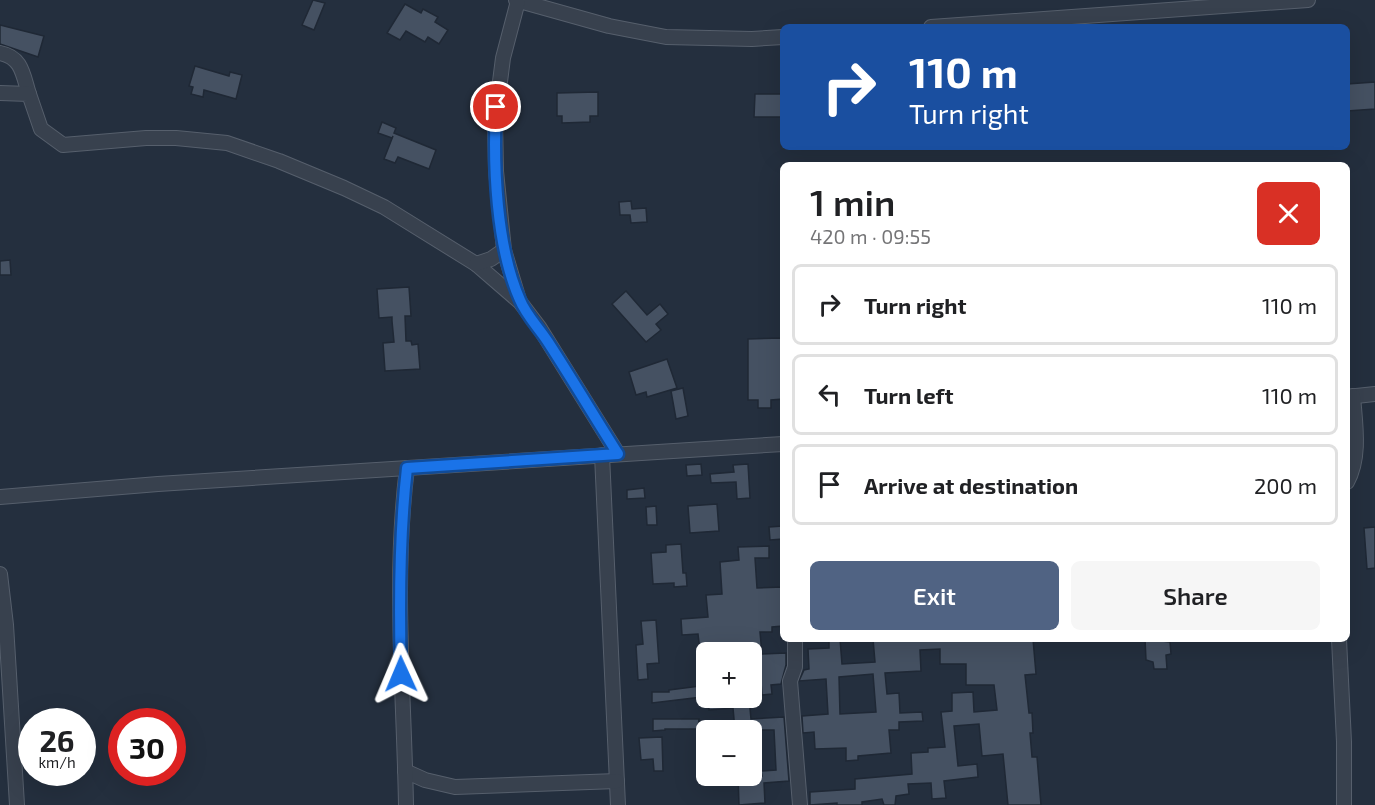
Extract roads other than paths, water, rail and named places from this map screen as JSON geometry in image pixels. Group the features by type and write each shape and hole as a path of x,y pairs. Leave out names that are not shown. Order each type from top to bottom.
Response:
{"street":[{"path":"973,24 1308,0"},
{"path":"520,302 504,250 496,171 495,114 503,58 517,1 609,26 666,37 752,39 780,37"},
{"path":"0,53 17,61 41,129 63,145 156,138 227,143 279,161 354,192 412,223 476,264 520,302 618,454"},
{"path":"0,93 29,94"},
{"path":"476,264 491,259 504,250"},
{"path":"1350,477 1353,472 1356,436 1350,396 1375,394"},
{"path":"0,497 780,444"},
{"path":"602,455 618,805"},
{"path":"406,805 399,605 403,505 407,468"},
{"path":"0,574 7,636 17,805"},
{"path":"795,642 795,667 790,681 800,805"},
{"path":"1338,642 1344,742 1344,805"},
{"path":"405,771 425,780 455,787 617,780"}]}
